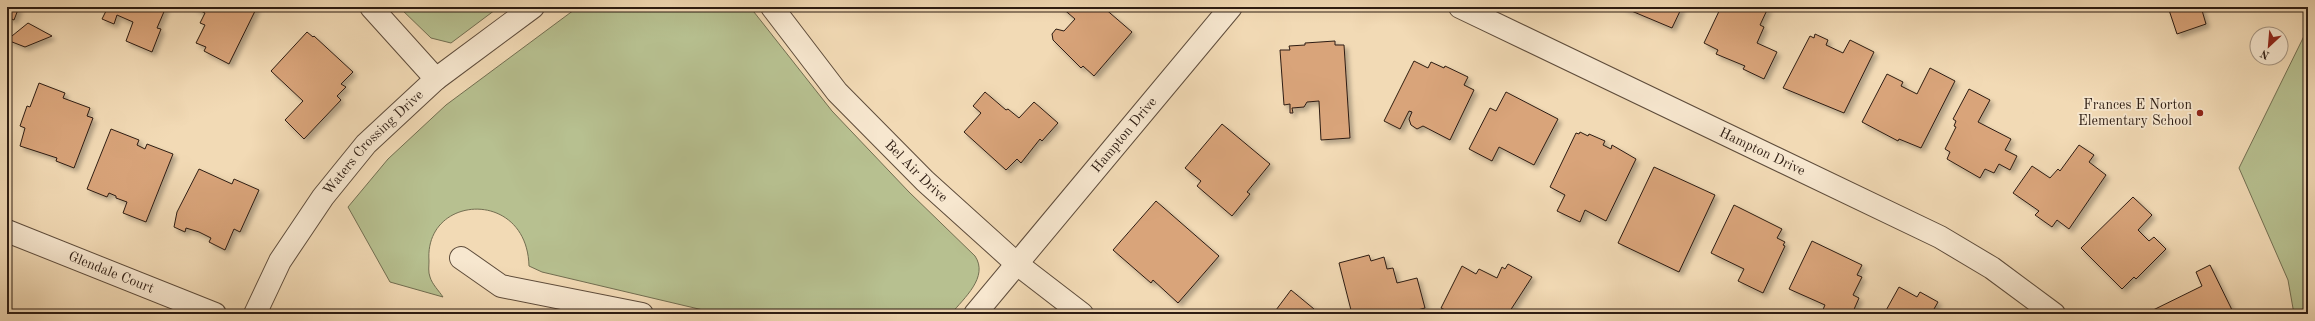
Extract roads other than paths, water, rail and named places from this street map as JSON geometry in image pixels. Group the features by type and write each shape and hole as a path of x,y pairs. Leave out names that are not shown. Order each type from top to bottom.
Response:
{"street":[{"path":"371,7 436,79"},
{"name":"Waters Crossing Drive","path":"255,314 280,261 323,197 366,144 436,79 533,7"},
{"name":"Bel Air Drive","path":"772,7 837,92 925,181 1017,264 1082,314"},
{"name":"Hampton Drive","path":"975,314 1232,7"},
{"name":"Hampton Drive","path":"1460,7 1940,237 1992,268 2054,314"},
{"name":"Glendale Court","path":"7,231 215,314"},
{"path":"460,258 501,286 642,314"}],"place":[{"name":"Frances E Norton Elementary School","path":"2200,113"}]}
